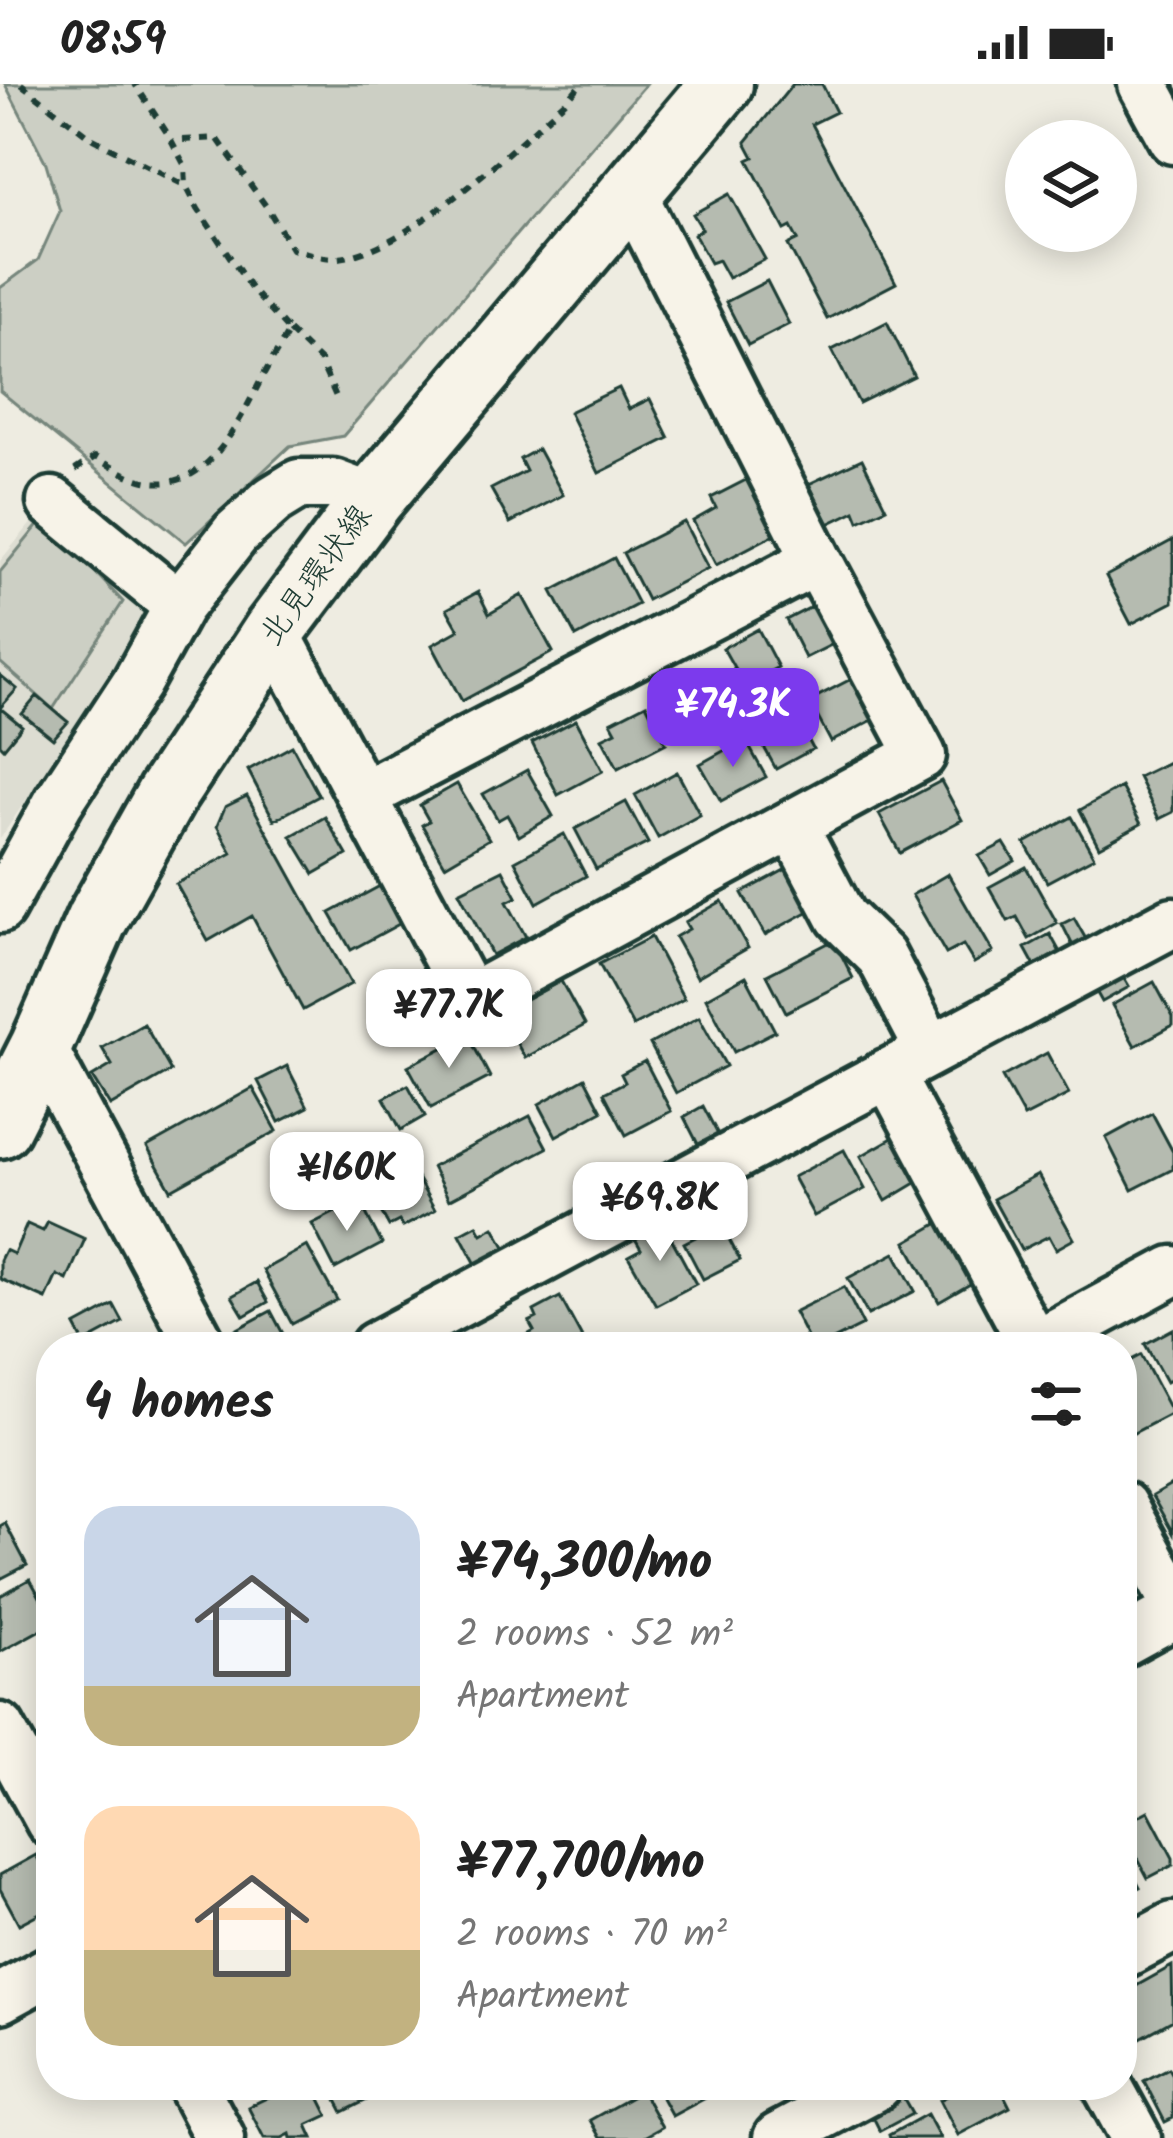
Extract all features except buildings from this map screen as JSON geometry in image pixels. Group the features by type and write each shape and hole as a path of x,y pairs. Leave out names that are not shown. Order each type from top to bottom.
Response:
{"main road":[{"name":"北見環状線","path":"0,1127 105,904 167,794 274,631 373,500 722,84"}],"street":[{"path":"1143,84 1173,140"},
{"path":"274,631 470,999 921,754 632,194"},
{"path":"0,908 59,801 137,682 179,606 236,533 299,484 333,484 373,500"},
{"path":"52,502 179,606"},
{"path":"362,796 817,560"},
{"path":"793,826 841,917 881,956 930,1050"},
{"path":"403,1332 1173,922"},
{"path":"41,1046 194,1332"},
{"path":"888,1073 1026,1332"},
{"path":"1061,1332 1173,1271"},
{"path":"1137,1533 1173,1599"},
{"path":"1137,1634 1173,1614"},
{"path":"0,1728 36,1794"},
{"path":"1137,1946 1173,1927"},
{"path":"0,1998 36,1978"},
{"path":"200,2100 220,2138"},
{"path":"778,2138 849,2100"},
{"path":"1115,2100 1136,2138"}],"path":[{"path":"21,84 91,138 186,185"},
{"path":"135,84 185,166 186,185 198,209 252,290 320,361 337,399"},
{"path":"183,140 217,138 292,249 335,259 370,250 416,224 472,184 581,84"},
{"path":"52,502 77,466 95,457 123,474 149,482 182,480 208,463 246,412 289,331"}],"shaded area":[{"path":"5,84 646,84 343,436 290,446 186,543 0,391 0,288 38,260 60,211 46,163"},
{"path":"43,509 156,605 0,839 0,561"},
{"path":"44,518 123,602 53,709 0,662 0,572"}]}
